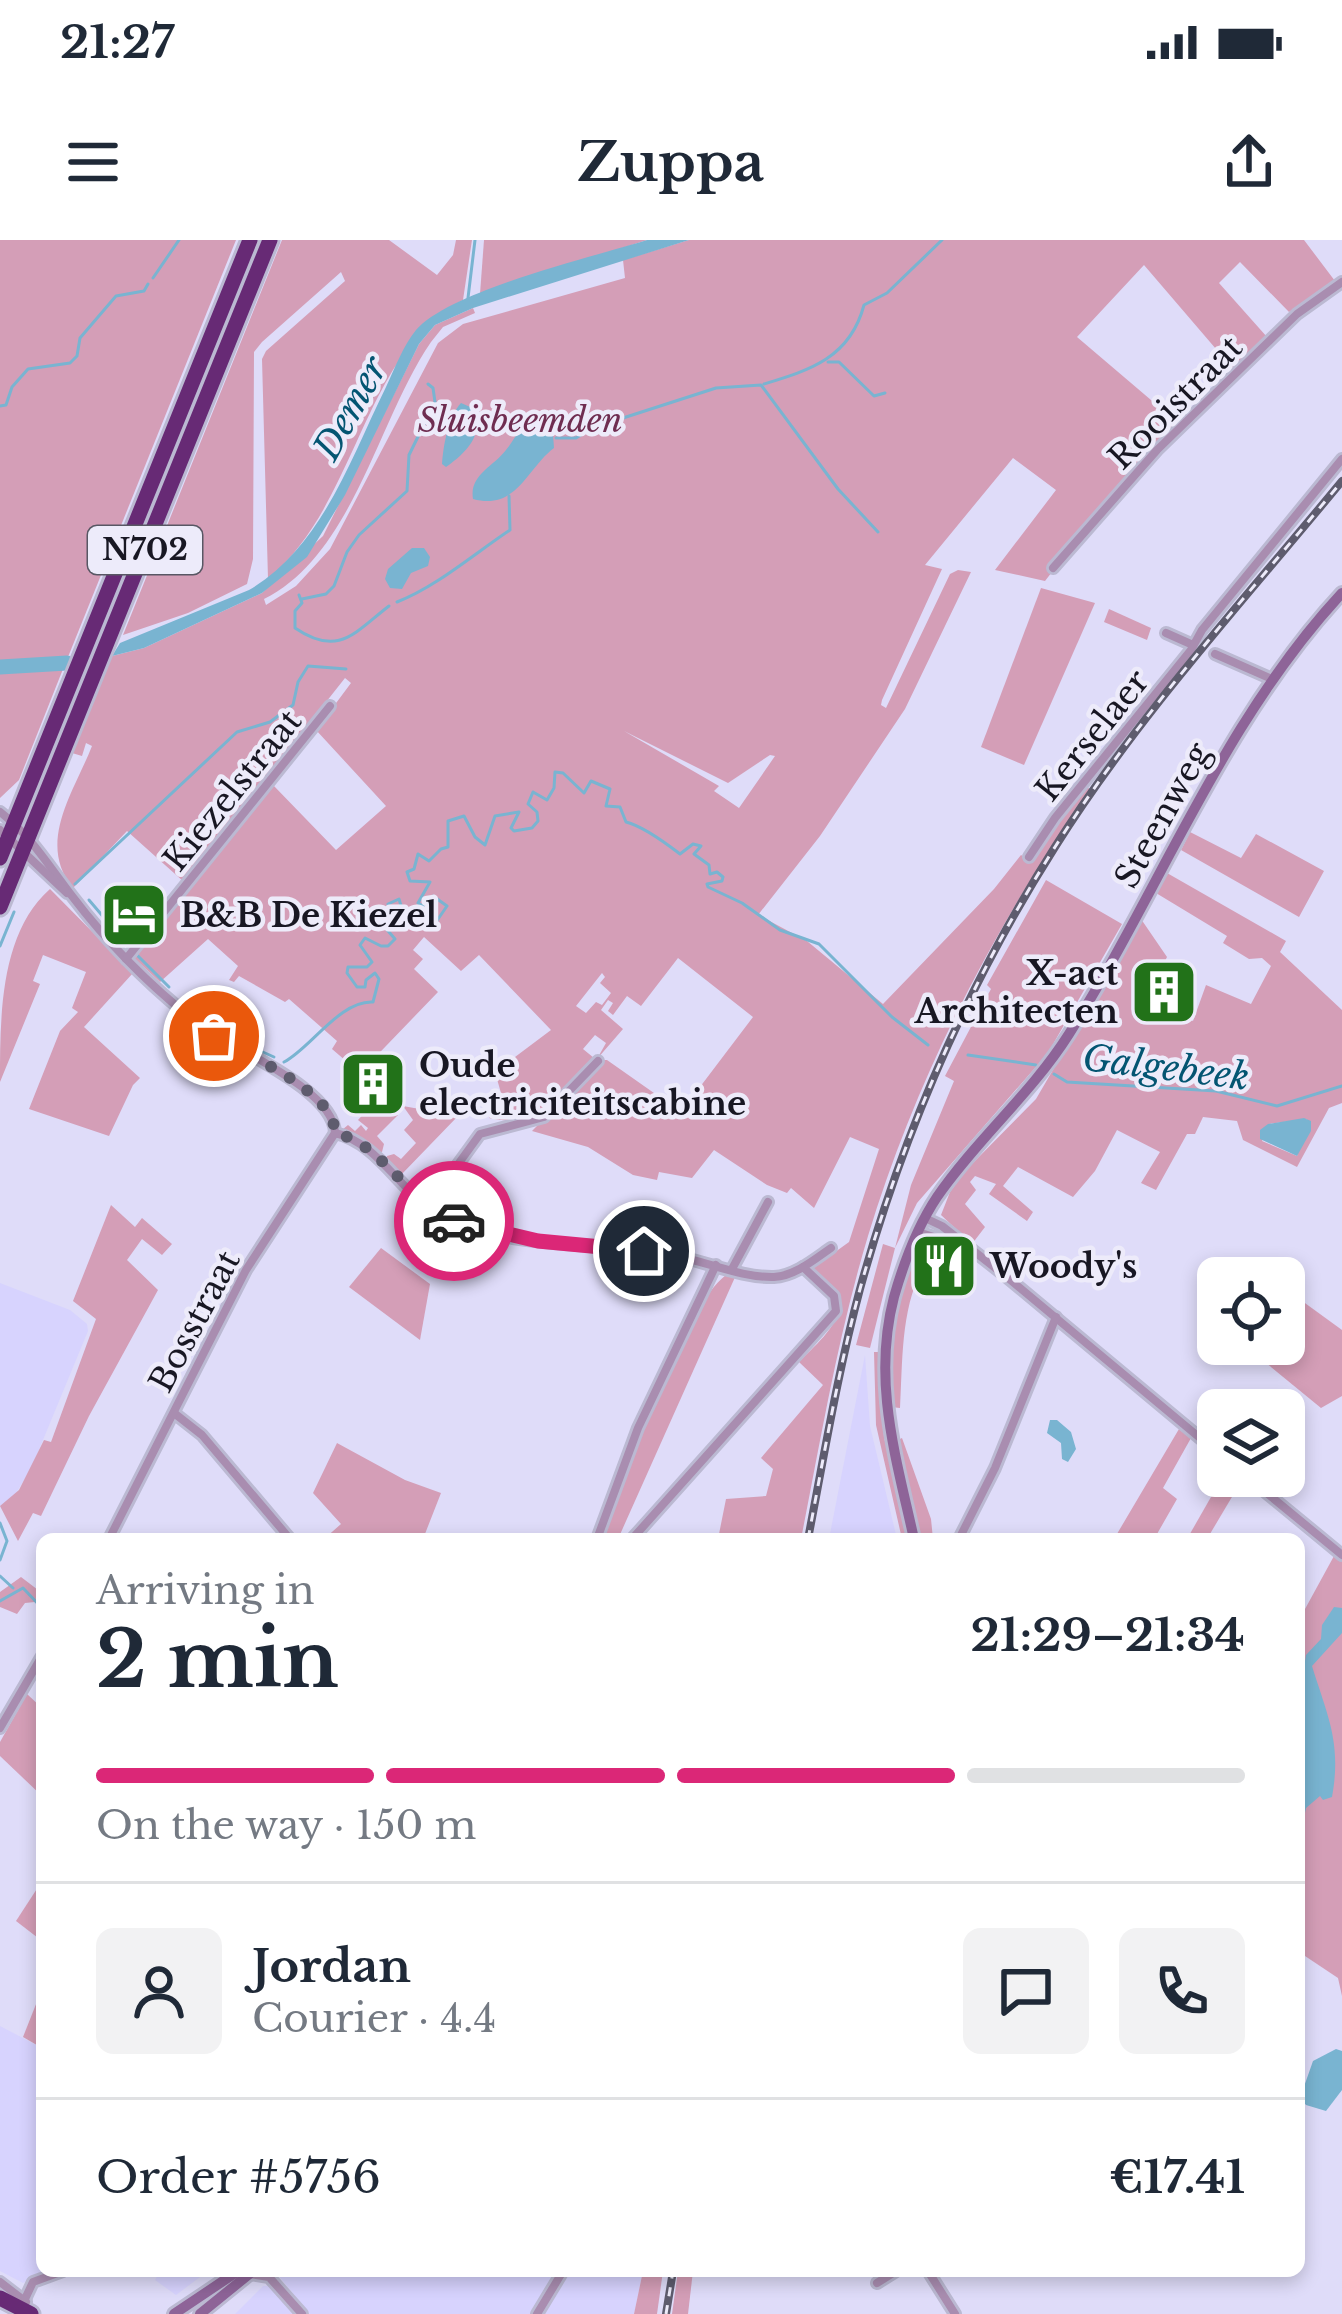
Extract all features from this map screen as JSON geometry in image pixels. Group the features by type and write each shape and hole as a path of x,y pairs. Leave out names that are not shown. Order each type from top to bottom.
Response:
{"highway":[{"name":"N702","path":"0,858 6,826 250,240"},
{"name":"N702","path":"0,907 270,240"},
{"path":"0,2298 29,2309"}],"main road":[{"name":"Steenweg","path":"913,1533 888,1426 884,1381 893,1301 918,1232 965,1162 1044,1073 1272,679 1342,593"},
{"path":"174,2314 238,2277"},
{"path":"200,2314 241,2277"}],"street":[{"name":"Rooistraat","path":"1053,568 1157,450 1297,314 1342,282"},
{"name":"Kerselaer","path":"1029,856 1342,459"},
{"path":"141,510 159,517"},
{"name":"Kerselaer","path":"1166,633 1193,645"},
{"path":"1215,654 1272,679"},
{"name":"Kiezelstraat","path":"126,959 330,706"},
{"path":"6,826 126,959 214,1036 285,1075 313,1097 332,1117 335,1133 358,1141 427,1207 460,1224 503,1234 674,1255 770,1277 802,1267 831,1248"},
{"path":"6,826 73,897"},
{"path":"427,1207 480,1134 544,1117 598,1061"},
{"name":"Bosstraat","path":"113,1533 246,1270 335,1133"},
{"path":"732,1269 768,1202"},
{"path":"925,1218 943,1226 1197,1435"},
{"path":"918,1232 971,1250"},
{"path":"598,1533 638,1428 716,1265"},
{"path":"637,1533 836,1311 834,1296 802,1267"},
{"path":"962,1533 995,1468 1056,1317"},
{"path":"173,1413 202,1435 285,1533"},
{"path":"1272,1497 1342,1555"},
{"path":"0,1728 36,1666"},
{"path":"29,2309 33,2282 47,2277"},
{"path":"269,2277 302,2314"},
{"path":"537,2314 559,2277"},
{"path":"877,2283 886,2277"},
{"path":"932,2277 955,2314"},
{"path":"0,2282 29,2309"}],"shaded area":[{"path":"0,1283 70,1310 87,1324 88,1331 31,1469 14,1496 0,1506"},
{"path":"865,1355 870,1426 896,1533 830,1533"},
{"path":"0,2026 36,2045 36,2277 23,2283 0,2271"},
{"path":"157,2277 200,2277 176,2295"},
{"path":"279,2277 553,2277 530,2314 310,2314"},
{"path":"564,2277 642,2277 634,2314 542,2314"},
{"path":"263,2286 269,2286 296,2314 235,2314"}],"green space":[{"path":"0,240 236,240 68,657 0,662"},
{"path":"282,240 389,240 437,275 453,255 456,240 472,240 463,300 429,324 403,355 323,511 268,579 262,359 345,281 341,272 262,342 254,352 253,559 247,584 188,613 123,635"},
{"path":"484,240 647,240 480,294"},
{"name":"Sluisbeemden","path":"689,240 1304,240 1335,281 1289,312 1240,262 1219,283 1267,337 1234,370 1144,265 1077,337 1178,423 1045,581 995,570 1056,490 1013,458 925,565 942,569 882,700 886,708 950,574 971,572 905,709 820,836 758,915 807,941 883,1004 1021,855 1029,860 1085,786 1090,789 990,949 910,1118 857,1273 802,1533 719,1533 726,1499 766,1496 773,1469 761,1458 823,1385 799,1362 827,1332 839,1306 836,1293 813,1268 849,1242 879,1149 850,1137 814,1208 791,1188 787,1193 767,1185 714,1150 692,1178 659,1172 657,1180 633,1175 588,1147 532,1131 602,1060 681,1112 753,1017 678,958 641,1006 627,996 613,1015 608,1011 613,1003 608,1000 601,1010 623,1029 597,1059 606,1043 595,1035 583,1049 594,1058 560,1096 537,1114 507,1120 489,1118 503,1100 495,1072 551,1030 479,955 461,971 424,937 413,950 423,959 414,969 438,992 360,1073 332,1049 337,1041 289,999 285,1002 239,976 234,982 229,980 238,966 208,939 160,982 133,957 273,785 336,850 386,806 316,730 351,683 345,678 184,882 127,831 73,888 58,853 62,817 92,746 86,743 82,756 72,753 112,656 144,648 262,593 323,536 419,344 435,325 473,308 475,313 443,327 431,342 342,519 295,578 264,599 266,605 296,586 330,549 438,343 463,324 625,278 623,260","holes":["624,731 728,783 775,756 739,808 714,791 719,786","602,973 605,977 600,983 611,993 602,1005 596,1002 586,1013 576,1006"]},
{"path":"1041,588 1095,603 1024,765 981,747"},
{"path":"1109,609 1151,628 1147,640 1104,622"},
{"path":"63,669 19,780 0,798 0,674"},
{"path":"1190,832 1241,858 1256,834 1324,871 1299,917 1181,850"},
{"path":"1167,873 1286,941 1280,952 1342,1010 1342,1103 1329,1108 1297,1167 1243,1140 1237,1121 1203,1117 1195,1134 1187,1134 1156,1190 1141,1183 1160,1152 1117,1130 1095,1171 1073,1197 1018,1167 1003,1186 1033,1212 1027,1221 989,1194 996,1184 975,1176 970,1182 976,1190 965,1204 985,1227 972,1244 941,1215 950,1192 1036,1099 1141,919 1167,957 1158,975 1140,968 1133,990 1193,1021 1206,985 1251,1004 1271,966 1223,943 1227,936 1156,893","holes":["1307,1119 1297,1156 1262,1141 1269,1124"]},
{"path":"1046,880 1122,924 1048,1053 917,1203 895,1248 911,1185 954,1081 945,1076 991,989 987,985"},
{"path":"50,889 133,973 84,1027 140,1078 109,1136 29,1109 60,1031 78,1012 72,1008 86,972 43,955 33,981 40,984 0,1082 3,1004 12,952 33,907"},
{"path":"379,1097 398,1115 377,1136 384,1144 382,1152 342,1130 348,1125 355,1131 361,1125 366,1131 358,1120"},
{"path":"403,1106 458,1116 400,1176 387,1163 387,1156 401,1159 416,1143 404,1130 413,1120"},
{"path":"111,1205 135,1227 142,1218 172,1244 162,1255 142,1239 127,1260 158,1290 41,1516 33,1513 18,1541 0,1506 19,1490 44,1440 51,1442 96,1319 73,1301"},
{"path":"883,1244 895,1248 870,1348 856,1345"},
{"path":"381,1248 430,1284 420,1340 349,1287"},
{"path":"927,1254 930,1257 908,1310 900,1408 891,1407 900,1293 912,1266"},
{"path":"726,1275 736,1275 621,1533 602,1533 672,1359 708,1294"},
{"path":"1305,1303 1342,1330 1342,1396 1321,1408 1305,1395 1305,1389 1298,1389 1269,1365 1305,1365"},
{"path":"874,1352 878,1352 884,1437 907,1533 901,1533 876,1425"},
{"path":"1179,1429 1191,1438 1163,1488 1177,1499 1158,1533 1118,1533"},
{"path":"902,1438 932,1533 918,1533 898,1440"},
{"path":"337,1443 405,1480 441,1493 425,1533 331,1533 341,1524 313,1493"},
{"path":"1211,1497 1232,1497 1211,1533 1190,1533"},
{"path":"1334,1556 1342,1561 1342,1996 1338,1978 1305,1956 1305,1609"},
{"path":"21,1577 36,1588 36,1601 25,1603 17,1614 0,1607 0,1592"},
{"path":"27,1694 36,1702 36,1790 0,1756 0,1742"},
{"path":"36,1890 36,1936 16,1921"},
{"path":"36,2004 36,2045 23,2037"},
{"path":"642,2277 662,2277 657,2314 634,2314"},
{"path":"677,2277 692,2277 688,2314 672,2314"}],"water":[{"name":"Demer","path":"647,240 689,240 473,308 435,325 419,344 345,495 307,557 262,593 144,648 112,656 120,643 249,590 296,550 331,500 407,343 434,315 490,288"},
{"path":"461,403 477,410 477,428 466,449 446,467 442,464 445,440"},
{"path":"543,417 552,420 554,448 511,493 488,501 473,499 478,477 525,425"},
{"path":"412,548 424,548 430,557 428,566 411,573 402,589 390,588 385,579 388,569"},
{"path":"1311,1121 1311,1131 1297,1156 1260,1139 1260,1130 1268,1124"},
{"path":"1050,1420 1071,1432 1076,1449 1068,1462 1062,1459 1061,1443 1047,1433"},
{"path":"1334,1607 1342,1608 1342,1633 1312,1666 1328,1714 1335,1778 1332,1797 1323,1800 1320,1796 1305,1813 1305,1661 1321,1639 1322,1625"},
{"path":"1336,2049 1342,2051 1342,2090 1326,2111 1305,2104 1305,2084 1313,2061"}],"waterway":[{"path":"153,278 179,240"},
{"path":"468,298 475,240"},
{"path":"764,384 812,367 838,350 858,323 864,305 887,293 942,240"},
{"path":"0,406 6,405 12,387 28,369 70,363 77,356 80,338 116,296 144,291 148,284"},
{"path":"828,362 839,362 874,396 885,393"},
{"path":"302,599 326,594 334,586 359,535 407,491 409,455 435,402 428,384"},
{"path":"556,438 576,438 592,428 716,388 761,385 838,489 878,532"},
{"path":"397,602 440,579 510,530 509,496"},
{"path":"299,595 302,603 295,611 295,628 323,641 346,638 389,606"},
{"name":"Demer","path":"0,667 67,663"},
{"path":"75,884 237,732 270,722 293,705 308,666 346,669"},
{"name":"Galgebeek","path":"284,1062 337,1017 361,1003 373,1002 379,979 375,973 365,987 357,987 347,973 348,967 367,967 372,962 360,945 365,938 381,946 395,939 383,925 392,918 388,904 399,899 402,909 411,909 420,921 436,922 447,906 433,896 423,906 418,903 430,882 410,881 407,872 414,869 418,854 429,861 448,847 448,821 464,816 485,845 495,816 519,812 511,828 532,828 538,821 537,812 528,804 533,792 547,800 555,772 563,773 584,793 591,781 610,789 606,806 620,807 626,822 680,854 693,844 701,846 694,854 709,865 710,874 723,877 708,887 742,903 780,930 819,944 892,1017 928,1045"},
{"name":"Galgebeek","path":"89,900 129,947"},
{"path":"0,946 14,912"},
{"name":"Galgebeek","path":"137,955 169,987"},
{"name":"Galgebeek","path":"189,1007 217,1027"},
{"name":"Galgebeek","path":"225,1033 245,1044"},
{"name":"Galgebeek","path":"256,1049 274,1057"},
{"name":"Galgebeek","path":"968,1055 1036,1065"},
{"name":"Galgebeek","path":"1054,1074 1067,1082 1216,1091 1277,1106 1342,1086"},
{"path":"0,1523 7,1541 0,1560"},
{"path":"0,1576 13,1588"},
{"path":"0,1601 23,1588 36,1602"}],"railway":[{"path":"809,1533 845,1351 877,1231 918,1117 966,1006 1023,899 1087,799 1193,660 1342,481"},
{"path":"666,2314 672,2277"}],"way so far":[{"path":"214,1036 285,1075 326,1108 335,1133 354,1138 419,1201 454,1221"}],"place":[{"name":"B&B De Kiezel","path":"134,915"},
{"name":"X-act Architecten","path":"1164,992"},
{"name":"Oude electriciteitscabine","path":"373,1084"},
{"name":"Woody's","path":"944,1266"}],"route":[{"path":"454,1221 538,1241 644,1251"}]}
